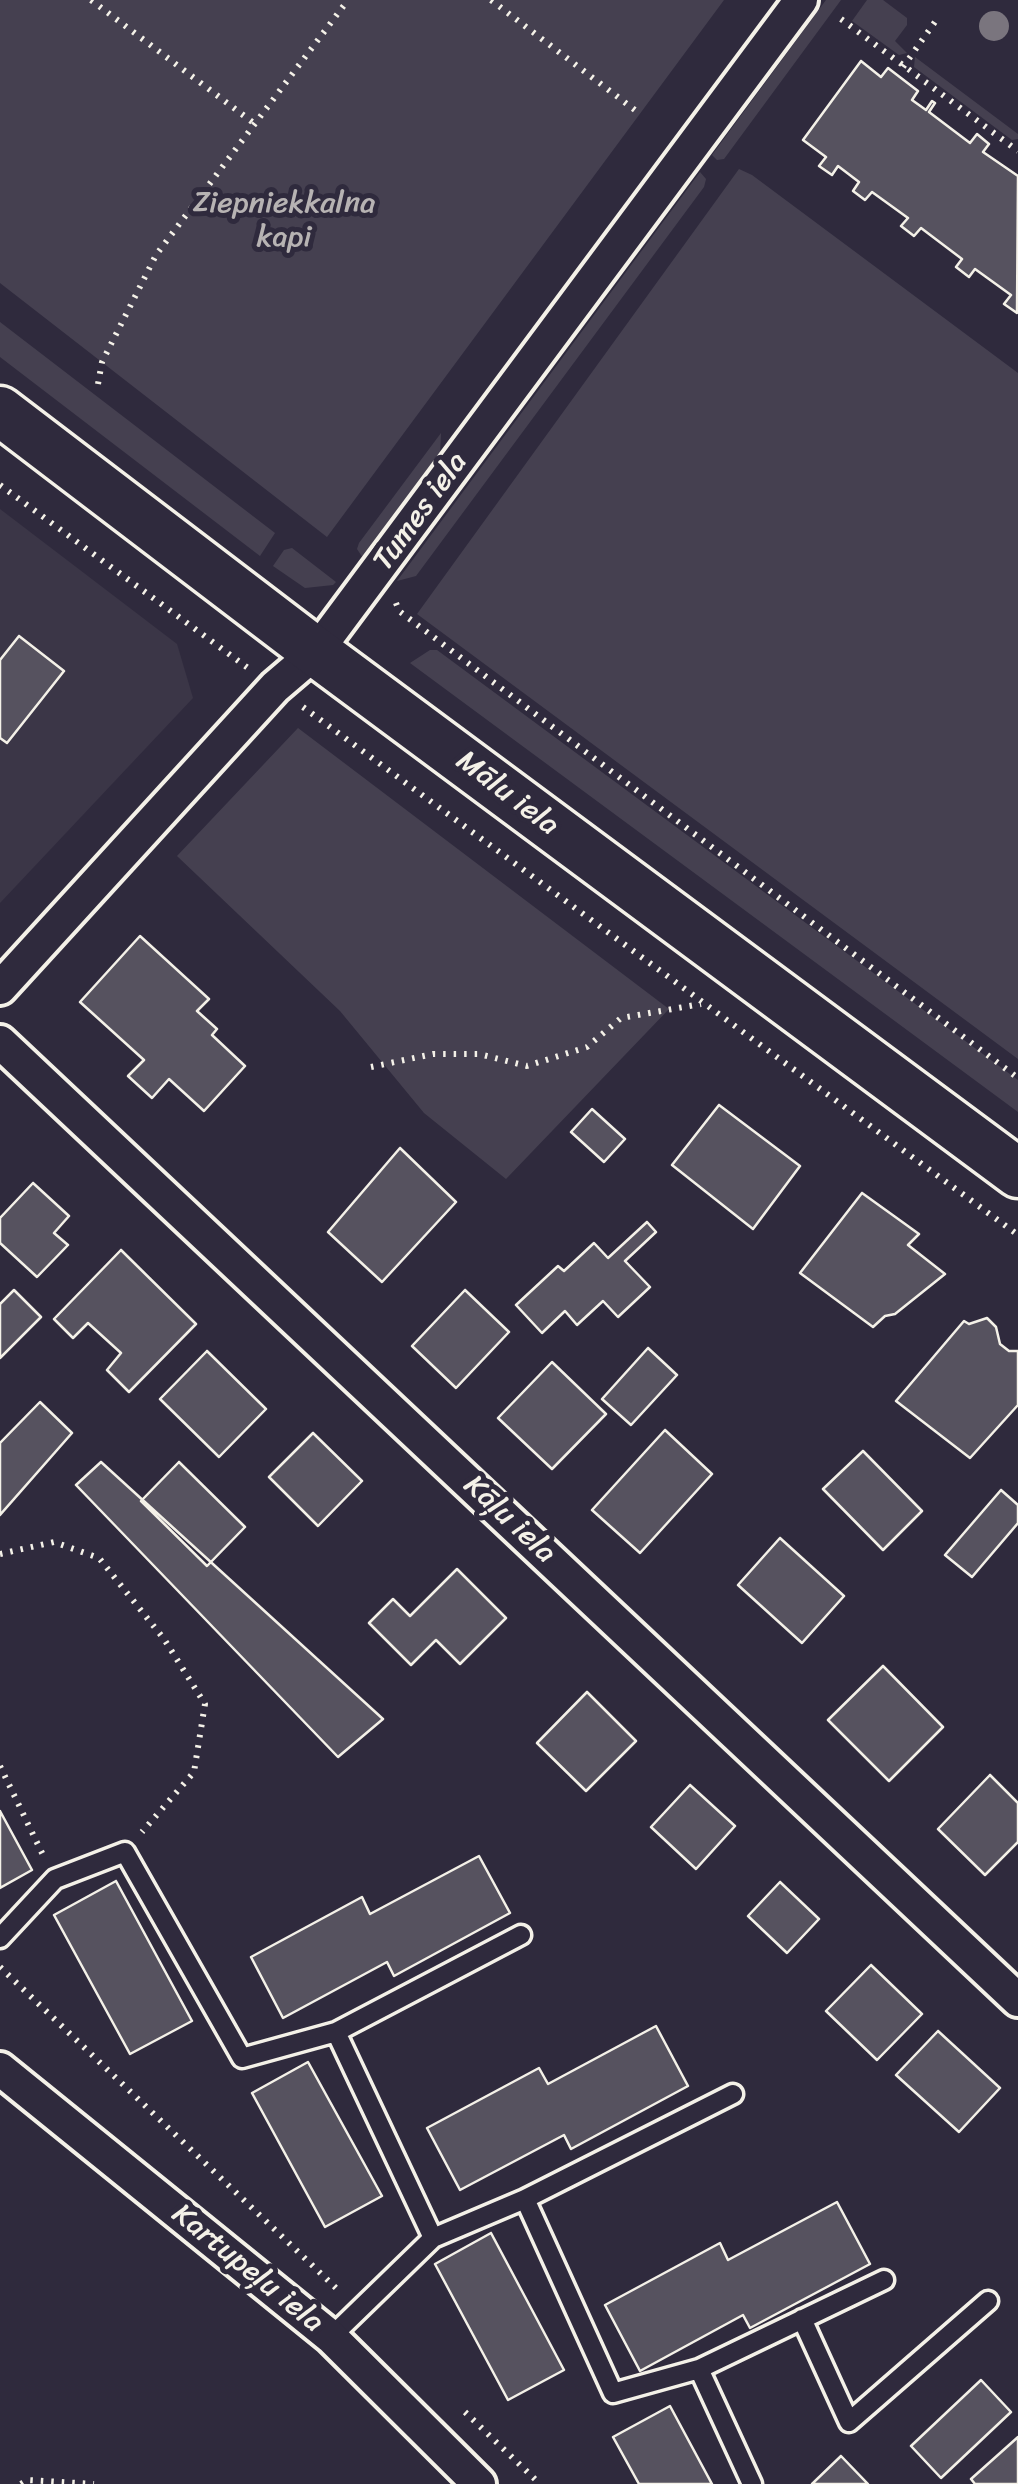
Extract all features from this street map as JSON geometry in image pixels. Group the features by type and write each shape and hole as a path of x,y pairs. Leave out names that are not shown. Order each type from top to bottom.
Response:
{"street":[{"name":"Tumes iela","path":"0,988 275,687 316,652 801,0"},
{"name":"Mālu iela","path":"0,410 316,652 1018,1174"},
{"name":"Kāļu iela","path":"0,1042 1018,2000"},
{"name":"Kartupeļu iela","path":"0,2069 331,2337 479,2484"}],"lane":[{"path":"0,1938 55,1879 125,1852 242,2058 336,2032 520,1935"},
{"path":"336,2032 433,2238"},
{"path":"331,2337 433,2238 525,2199 733,2094"},
{"path":"525,2199 613,2393 700,2368 884,2280"},
{"path":"802,2319 849,2422 988,2301"},
{"path":"700,2368 752,2484"}],"path":[{"path":"92,0 255,124"},
{"path":"98,384 102,362 156,255 348,0"},
{"path":"492,0 640,114"},
{"path":"903,67 937,18"},
{"path":"841,19 1017,149"},
{"path":"0,485 1018,1235"},
{"path":"392,592 399,610 1018,1078"},
{"path":"370,1067 433,1054 479,1054 526,1066 587,1047 622,1018 702,1004"},
{"path":"0,1554 54,1542 99,1558 164,1640 205,1704 194,1772 125,1852"},
{"path":"0,1766 55,1879"},
{"path":"0,1968 359,2310"},
{"path":"454,2401 540,2484"},
{"path":"21,2484 27,2480 94,2484"}],"shaded area":[{"path":"0,509 177,644 193,698 0,903"}],"green space":[{"name":"Ziepniekkalna kapi","path":"0,0 724,0 327,537 0,283"},
{"path":"826,0 841,0 724,159 717,160 712,155"},
{"path":"867,0 883,0 907,18 907,25 895,41 907,53 899,55 852,21"},
{"path":"915,57 1018,134 1018,139 1012,140 914,67"},
{"path":"739,169 1018,373 1018,1059 417,614"},
{"path":"700,172 706,179 704,187 416,576 397,581"},
{"path":"0,322 275,533 260,556 0,357"},
{"path":"441,433 440,454 363,558 357,549 359,543"},
{"path":"292,548 336,582 305,588 273,566 284,550"},
{"path":"430,650 437,650 1018,1080 1018,1112 410,663"},
{"path":"298,728 669,1009 506,1179 424,1113 340,1011 177,856"}],"building":[{"path":"861,61 881,77 888,68 918,91 912,100 926,110 932,101 935,103 929,112 970,143 977,134 989,144 983,152 1018,176 1017,313 1004,304 1011,295 975,269 969,277 956,267 962,259 921,228 914,236 901,226 908,218 872,192 865,200 853,191 859,182 838,166 832,175 819,166 826,157 803,140"},
{"path":"19,636 64,671 7,743 0,738 0,660"},
{"path":"140,936 209,999 197,1011 217,1029 212,1035 245,1066 204,1111 169,1079 152,1098 128,1076 144,1060 80,1002"},
{"path":"719,1105 800,1166 753,1229 672,1165"},
{"path":"592,1109 625,1139 604,1162 571,1132"},
{"path":"400,1148 456,1202 382,1282 328,1232"},
{"path":"33,1183 69,1216 54,1233 68,1245 37,1277 0,1243 0,1218"},
{"path":"862,1193 919,1234 908,1245 945,1274 873,1327 800,1273"},
{"path":"647,1222 656,1232 625,1261 650,1287 618,1317 603,1301 577,1325 565,1311 542,1333 516,1305 558,1266 564,1271 594,1243 608,1258"},
{"path":"121,1250 196,1324 129,1392 107,1370 121,1353 88,1323 73,1338 54,1319"},
{"path":"14,1290 41,1317 0,1358 0,1304"},
{"path":"465,1290 509,1332 456,1388 412,1346"},
{"path":"987,1318 996,1327 1000,1344 1009,1351 1018,1351 1018,1405 970,1458 896,1401 964,1321 969,1324"},
{"path":"648,1348 677,1375 631,1425 602,1399"},
{"path":"207,1351 266,1409 219,1457 160,1399"},
{"path":"552,1362 606,1414 552,1469 498,1418"},
{"path":"40,1402 72,1433 0,1515 0,1443"},
{"path":"665,1430 712,1474 640,1553 592,1510"},
{"path":"313,1433 362,1481 318,1526 269,1477"},
{"path":"863,1451 922,1511 883,1550 823,1489"},
{"path":"101,1462 383,1719 338,1757 76,1485"},
{"path":"179,1462 245,1527 207,1566 141,1501"},
{"path":"1001,1490 1018,1505 1018,1523 972,1577 945,1555"},
{"path":"780,1538 844,1596 802,1643 738,1585"},
{"path":"457,1569 506,1618 460,1664 436,1640 411,1665 369,1623 393,1599 410,1616"},
{"path":"883,1666 943,1727 889,1781 828,1720"},
{"path":"587,1692 636,1741 586,1791 537,1743"},
{"path":"990,1775 1018,1803 1018,1842 985,1875 938,1829"},
{"path":"690,1785 735,1826 696,1869 651,1827"},
{"path":"0,1811 32,1870 0,1888"},
{"path":"479,1856 510,1913 394,1976 387,1962 283,2018 251,1957 362,1897 370,1914"},
{"path":"116,1881 192,2021 130,2054 54,1915"},
{"path":"780,1882 819,1919 787,1953 748,1916"},
{"path":"871,1965 922,2014 877,2060 826,2011"},
{"path":"656,2026 688,2086 571,2149 564,2135 460,2190 427,2128 539,2068 548,2084"},
{"path":"938,2031 1000,2088 959,2132 896,2075"},
{"path":"308,2062 382,2196 325,2227 252,2093"},
{"path":"837,2202 870,2264 750,2328 743,2315 640,2371 605,2305 720,2243 728,2260"},
{"path":"491,2233 564,2370 508,2400 435,2264"},
{"path":"981,2380 1011,2412 941,2478 911,2446"},
{"path":"670,2406 712,2484 639,2484 613,2437"},
{"path":"1018,2437 1018,2484 975,2484 971,2479"},
{"path":"841,2456 868,2484 812,2484"}]}
